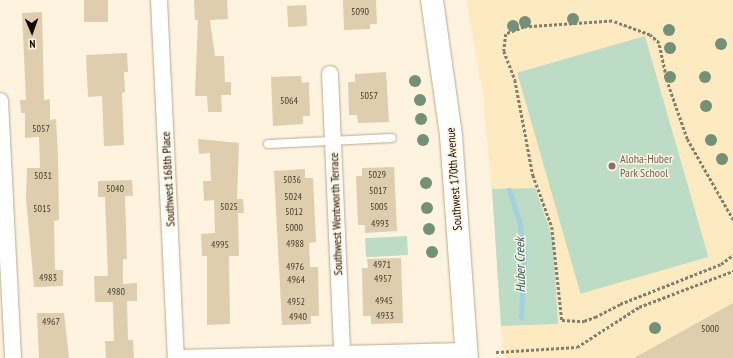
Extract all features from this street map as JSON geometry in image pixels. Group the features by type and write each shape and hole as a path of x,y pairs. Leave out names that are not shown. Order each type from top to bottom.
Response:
{"main road":[{"name":"Southwest 170th Avenue","path":"432,0 451,136 467,355"}],"street":[{"name":"Southwest 168th Place","path":"160,0 176,358"},
{"name":"Southwest Wentworth Terrace","path":"330,74 333,141 336,355"},
{"path":"0,101 13,358"},
{"path":"176,358 336,355 467,355"}],"lane":[{"path":"268,144 392,138"}],"path":[{"path":"733,220 688,139 667,82 659,43 650,35 612,21 524,27 506,34 504,51 515,80 534,175 552,227 562,320 584,321 595,317 620,304 721,264 733,255"},
{"path":"496,352 577,347 639,307 733,271"}],"shaded area":[{"name":"Aloha-Huber Park School","path":"466,0 733,0 733,358 504,358 501,326 558,324 496,241 483,94"}],"green space":[{"path":"645,36 708,257 581,294 517,73"},
{"path":"535,188 553,239 558,324 501,326 492,189"},
{"path":"407,236 408,255 366,257 365,238"}],"building":[{"path":"84,0 108,0 108,22 84,22"},
{"path":"194,0 227,0 228,19 210,20 215,56 224,56 225,82 231,82 231,95 221,95 222,112 208,112 207,96 195,96 198,20 195,20"},
{"path":"343,0 376,0 377,24 370,24 370,29 344,30"},
{"path":"306,5 307,26 288,27 287,6"},
{"path":"42,12 44,100 50,99 50,120 56,119 58,157 59,220 54,221 55,270 63,270 63,286 34,287 26,198 27,168 40,168 39,137 25,138 25,113 21,113 20,100 26,100 22,13"},
{"path":"127,53 128,72 124,72 125,92 122,93 124,145 104,146 102,96 88,97 86,55"},
{"path":"386,72 389,122 358,123 357,115 349,115 348,82 355,82 355,74"},
{"path":"301,76 302,83 309,82 310,116 303,116 303,124 273,126 271,77"},
{"path":"198,139 239,143 237,199 243,199 244,213 238,213 239,256 229,256 230,324 207,325 207,256 202,256 201,234 215,233 214,200 204,201 203,181 211,181 210,153 199,154"},
{"path":"394,167 397,231 365,233 365,225 358,225 356,176 362,176 362,168"},
{"path":"305,169 305,178 313,178 316,242 309,243 310,267 318,267 319,316 311,316 311,324 282,325 274,171"},
{"path":"132,180 133,196 125,196 127,259 123,259 123,284 137,283 137,301 127,301 128,340 133,340 134,358 106,358 105,341 114,341 113,302 95,302 94,276 108,276 105,197 98,197 98,181"},
{"path":"401,258 403,323 371,324 371,316 363,316 362,268 368,268 367,259"},
{"path":"733,303 733,358 634,358"},
{"path":"37,313 64,313 69,358 39,358"}],"waterway":[{"name":"Huber Creek","path":"509,190 519,220 524,251 521,317"}],"place":[{"name":"Aloha-Huber Park School","path":"612,166"}]}
